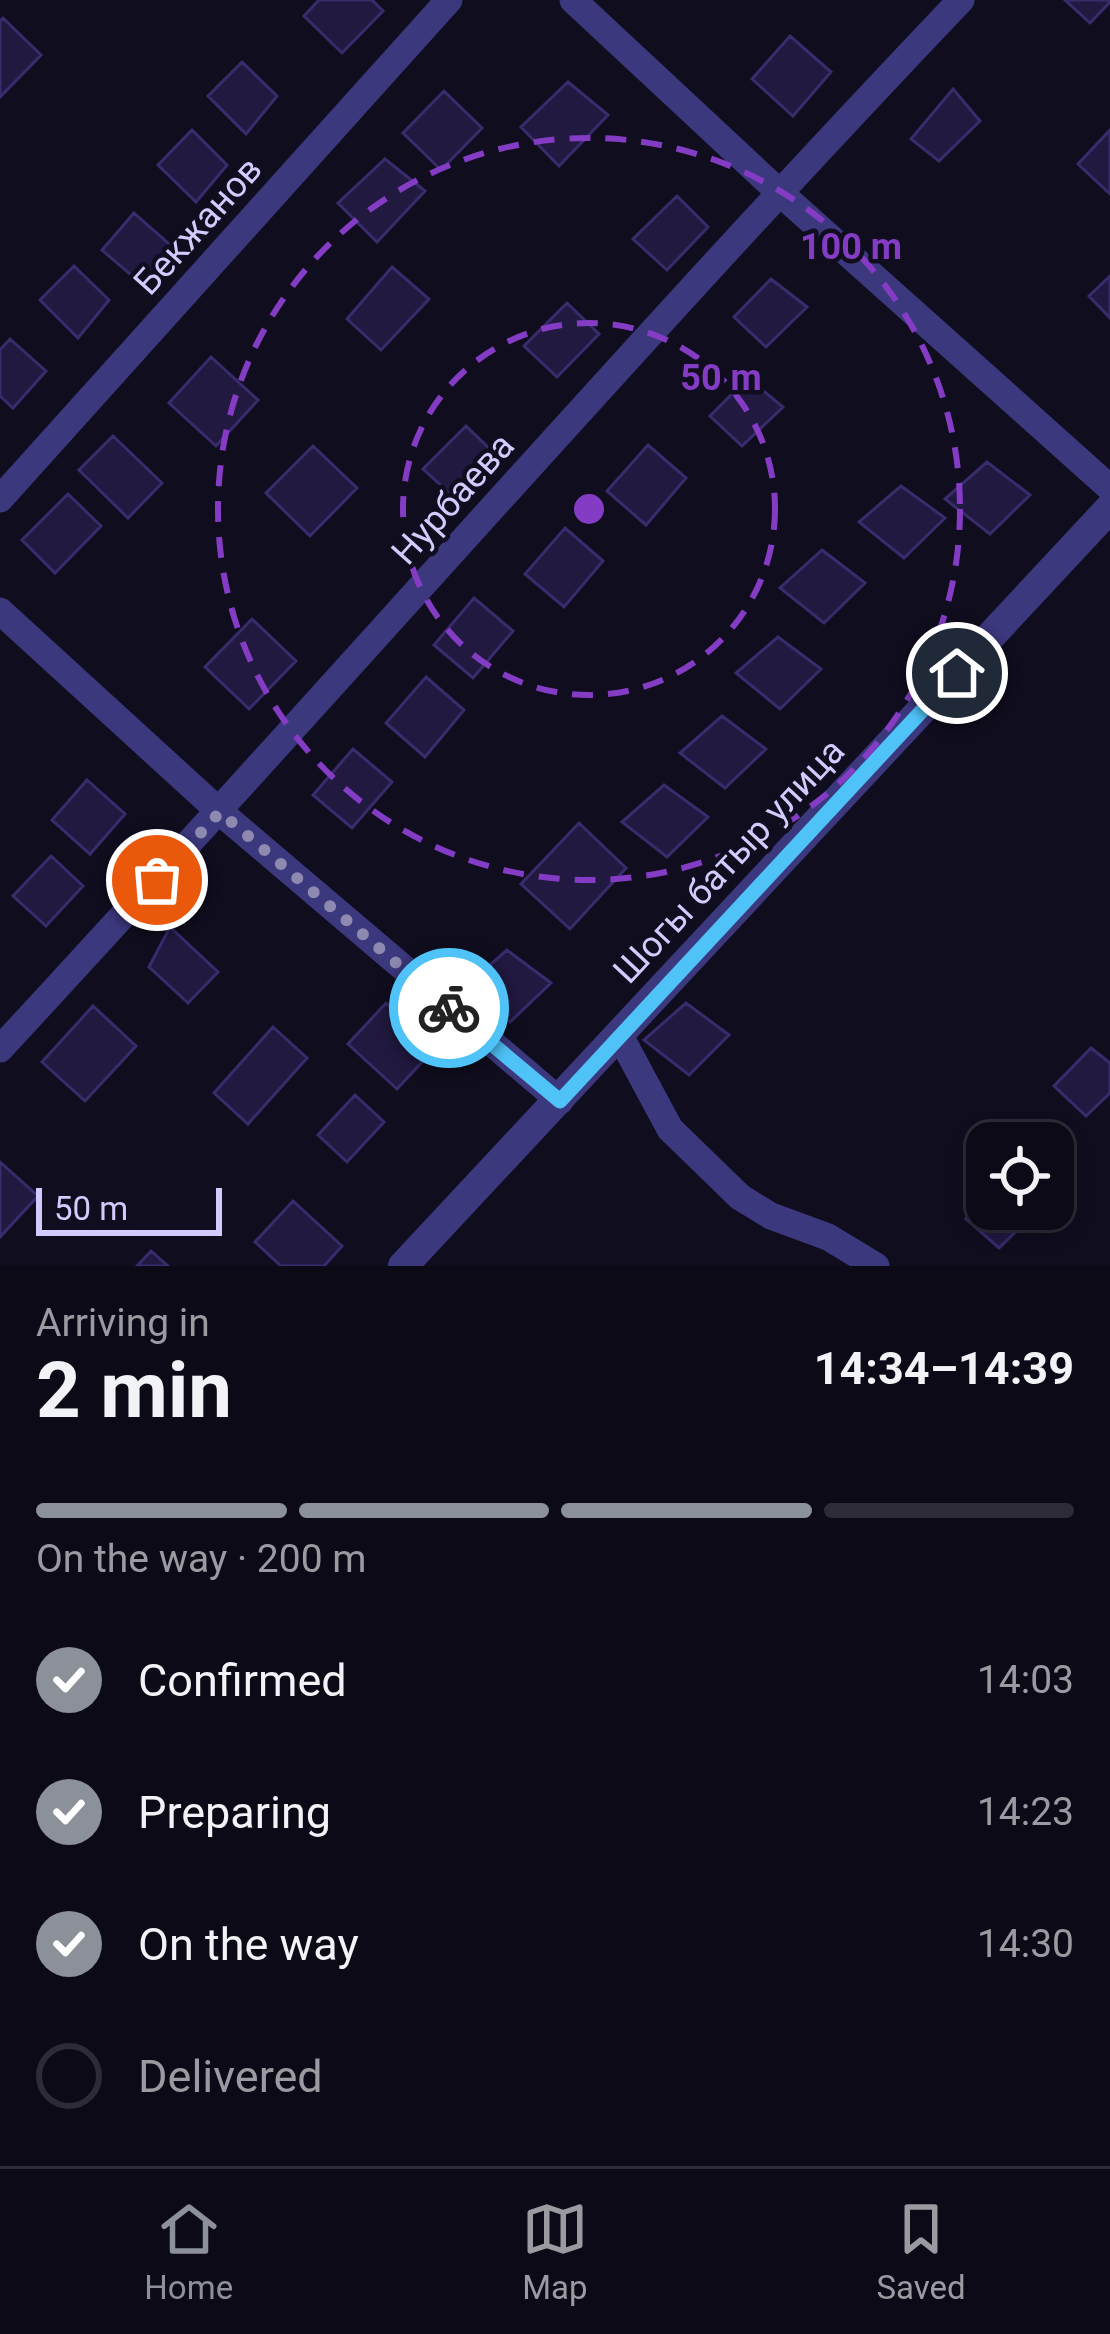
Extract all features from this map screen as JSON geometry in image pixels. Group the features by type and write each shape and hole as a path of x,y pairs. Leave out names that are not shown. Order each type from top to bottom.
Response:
{"street":[{"name":"Бекжанов","path":"0,499 449,0"},
{"path":"573,0 1110,488"},
{"name":"Нурбаева","path":"0,1049 779,191 962,0"},
{"name":"Шогы батыр улица","path":"404,1266 1110,508"},
{"path":"0,611 220,812 560,1101"},
{"path":"620,1036 670,1130 740,1197 876,1266"}],"building":[{"path":"319,0 372,0 383,11 342,53 304,16"},
{"path":"1065,0 1110,0 1110,2 1090,23"},
{"path":"3,18 41,55 0,97 0,21"},
{"path":"790,36 831,72 793,116 752,79"},
{"path":"242,62 277,96 246,134 208,96"},
{"path":"568,82 608,115 559,166 521,127"},
{"path":"953,89 980,121 939,161 911,139"},
{"path":"444,91 482,128 441,170 403,133"},
{"path":"192,130 227,165 196,202 158,165"},
{"path":"1110,130 1110,194 1078,164"},
{"path":"385,159 425,191 377,242 338,203"},
{"path":"677,196 708,227 667,270 633,239"},
{"path":"134,213 177,251 145,287 102,250"},
{"path":"74,266 109,300 78,338 40,300"},
{"path":"392,267 429,299 381,350 347,319"},
{"path":"1110,276 1110,318 1089,296"},
{"path":"771,279 807,307 766,347 734,317"},
{"path":"567,303 599,334 557,377 524,346"},
{"path":"10,339 46,371 13,408 0,396 0,350"},
{"path":"211,357 258,400 216,446 169,403"},
{"path":"748,378 783,407 742,446 710,416"},
{"path":"466,426 497,456 456,499 423,469"},
{"path":"113,436 162,483 128,518 79,470"},
{"path":"648,445 686,478 646,525 607,491"},
{"path":"313,446 357,488 310,536 266,493"},
{"path":"987,462 1030,495 990,534 945,499"},
{"path":"901,486 945,518 904,558 859,522"},
{"path":"68,494 101,526 55,573 22,540"},
{"path":"565,528 603,561 564,607 525,574"},
{"path":"822,550 865,583 824,623 780,588"},
{"path":"474,598 513,631 473,678 434,645"},
{"path":"252,619 296,661 249,709 205,667"},
{"path":"778,637 821,669 780,709 736,673"},
{"path":"426,677 464,710 425,757 386,723"},
{"path":"722,716 766,749 725,788 680,753"},
{"path":"353,749 392,782 352,828 313,795"},
{"path":"87,780 125,814 90,854 52,820"},
{"path":"664,785 708,817 667,857 622,822"},
{"path":"579,823 626,868 570,929 521,884"},
{"path":"51,856 83,886 46,926 13,896"},
{"path":"170,927 218,972 188,1003 149,967"},
{"path":"507,950 551,983 510,1022 465,987"},
{"path":"386,1003 435,1048 397,1089 348,1044"},
{"path":"686,1003 729,1035 689,1075 644,1040"},
{"path":"93,1006 136,1046 85,1101 42,1062"},
{"path":"273,1027 307,1058 248,1124 214,1093"},
{"path":"1091,1048 1110,1063 1110,1093 1086,1116 1054,1086"},
{"path":"355,1095 384,1122 347,1162 318,1135"},
{"path":"0,1162 38,1196 0,1237"},
{"path":"293,1201 342,1246 324,1266 281,1266 255,1242"},
{"path":"979,1230 1017,1230 999,1248"},
{"path":"151,1251 168,1266 137,1266"}],"way so far":[{"path":"157,880 220,812 449,1008"}],"route":[{"path":"449,1008 560,1101 957,673"}]}
